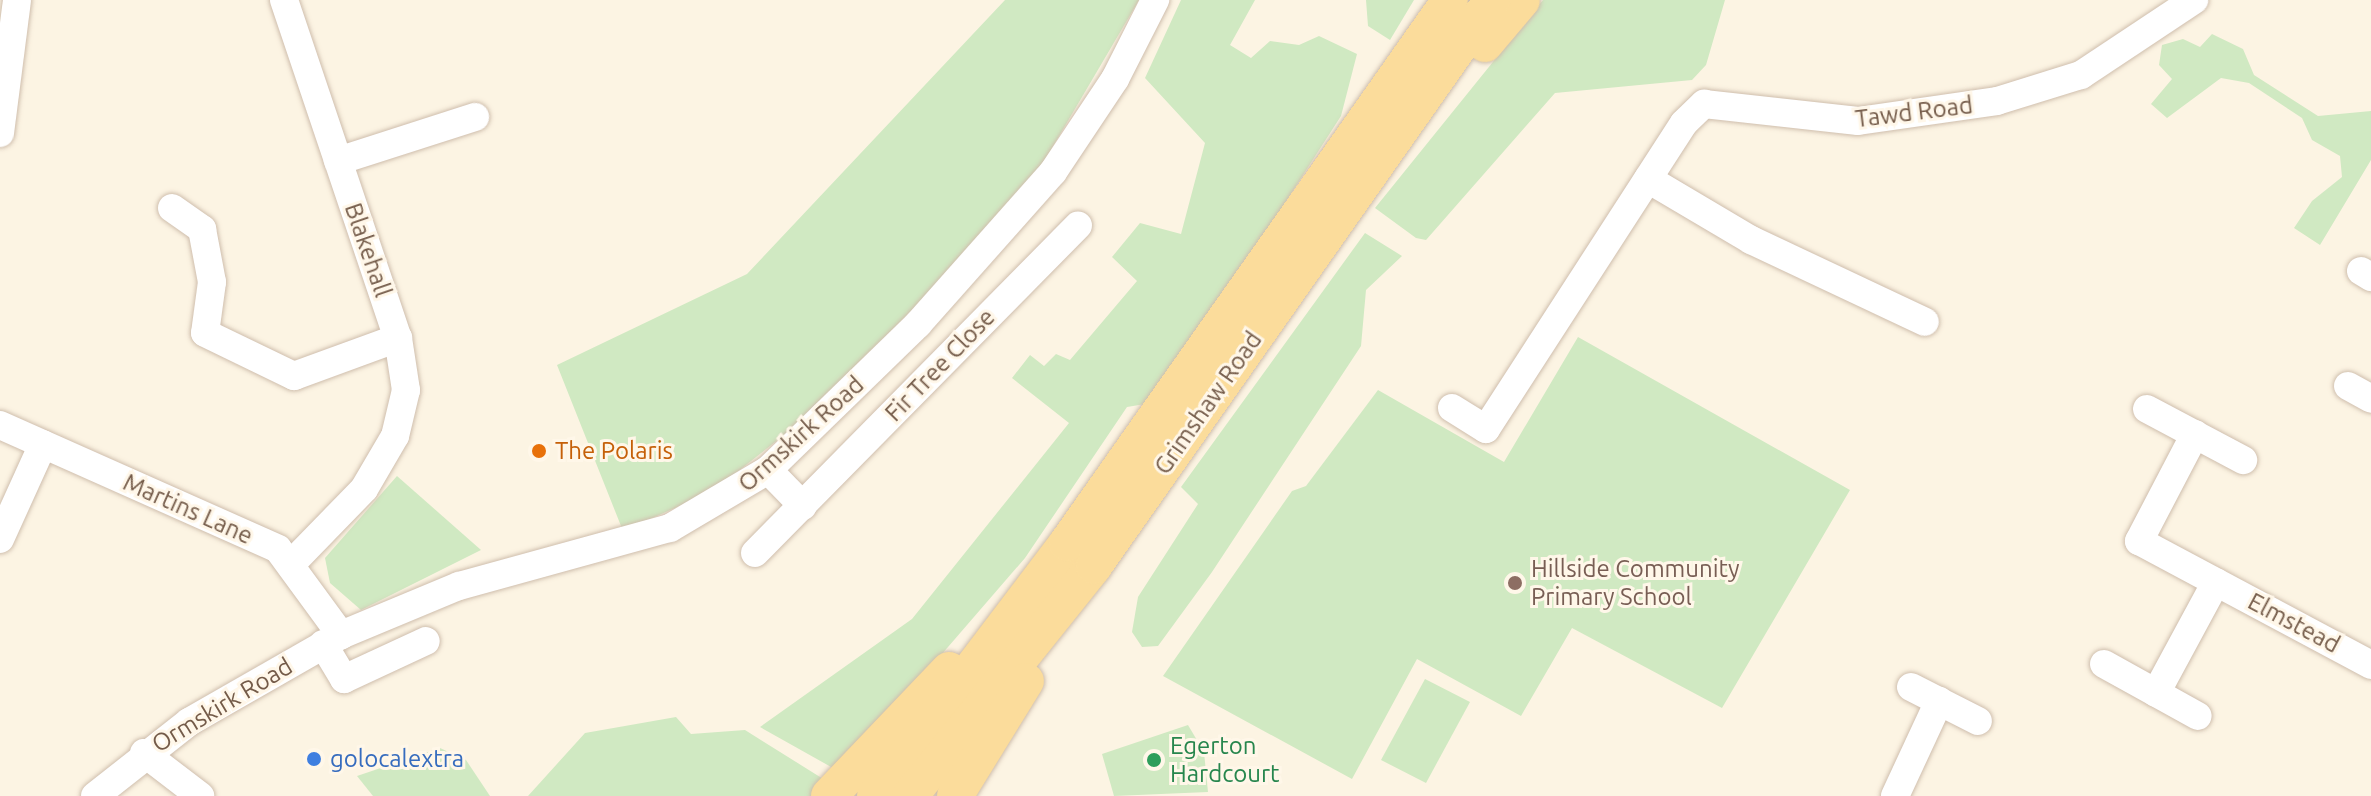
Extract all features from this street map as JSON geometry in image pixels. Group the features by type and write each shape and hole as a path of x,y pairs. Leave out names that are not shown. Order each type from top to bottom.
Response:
{"main road":[{"path":"1325,174 1426,0"},
{"name":"Grimshaw Road","path":"875,796 1067,543 1450,0"},
{"name":"Grimshaw Road","path":"910,796 1094,566 1492,0"},
{"path":"1356,195 1522,0"},
{"path":"829,796 1067,543"},
{"path":"955,796 1094,566"}],"street":[{"path":"0,133 5,38 17,0"},
{"name":"Ormskirk Road","path":"95,796 144,753 332,640 459,586 670,528 768,470 918,324 1053,172 1115,79 1155,0"},
{"name":"Tawd Road","path":"1452,408 1486,429 1648,179 1704,104 1740,102 1858,121 1997,101 2081,75 2194,0"},
{"name":"Blakehall","path":"289,1 338,161 398,338 406,390 395,436 364,489 293,562"},
{"path":"338,161 475,117"},
{"path":"1648,179 1751,240 1925,322"},
{"path":"172,208 202,229 212,282 205,333 294,376 398,338"},
{"name":"Fir Tree Close","path":"755,553 1078,225"},
{"path":"2147,409 2243,460"},
{"name":"Martins Lane","path":"0,425 293,562"},
{"name":"Elmstead","path":"2195,434 2139,541 2371,665"},
{"path":"0,539 43,444"},
{"path":"768,470 803,506"},
{"path":"293,562 332,640 344,679 426,641"},
{"path":"2156,693 2216,582"},
{"path":"2104,664 2198,716"},
{"path":"1911,687 1978,721"},
{"path":"1895,796 1939,701"},
{"path":"144,753 200,796"}],"green space":[{"path":"1005,0 1139,0 1032,182 951,272 784,435 713,491 623,531 557,365 747,274"},
{"path":"1181,0 1255,0 1230,45 1251,58 1270,41 1299,45 1319,36 1357,54 1341,116 1157,402 1127,407 1025,558 840,772 760,727 912,619 1069,423 1012,378 1030,355 1044,366 1056,354 1070,360 1137,281 1112,257 1140,223 1181,234 1205,143 1145,78"},
{"path":"1366,0 1414,0 1390,40 1368,26"},
{"path":"1543,0 1725,0 1706,65 1692,80 1555,93 1426,240 1416,238 1375,208"},
{"path":"2212,34 2243,49 2254,75 2318,116 2371,111 2371,160 2320,245 2294,228 2312,201 2342,177 2340,156 2312,140 2302,118 2249,83 2221,78 2167,118 2151,104 2172,79 2159,65 2162,45 2183,39 2200,47"},
{"path":"1365,233 1402,256 1366,290 1361,346 1212,572 1158,646 1142,647 1132,632 1138,597 1198,504 1181,487"},
{"name":"Hillside Community Primary School","path":"1578,337 1850,490 1722,708 1572,628 1521,716 1417,659 1352,779 1163,676 1292,491 1306,486 1378,390 1504,462"},
{"path":"397,476 481,550 361,610 330,583 325,558"},
{"path":"1425,679 1470,702 1426,783 1381,760"},
{"path":"676,717 691,734 745,730 828,782 814,796 528,796 585,733"},
{"name":"Egerton Hardcourt","path":"1188,725 1204,752 1208,792 1114,796 1102,754"},
{"path":"440,748 466,760 490,796 373,796 357,776"}],"place":[{"name":"The Polaris","path":"539,451"},
{"name":"Hillside Community Primary School","path":"1515,583"},
{"name":"golocalextra","path":"314,759"},
{"name":"Egerton Hardcourt","path":"1154,760"}]}
